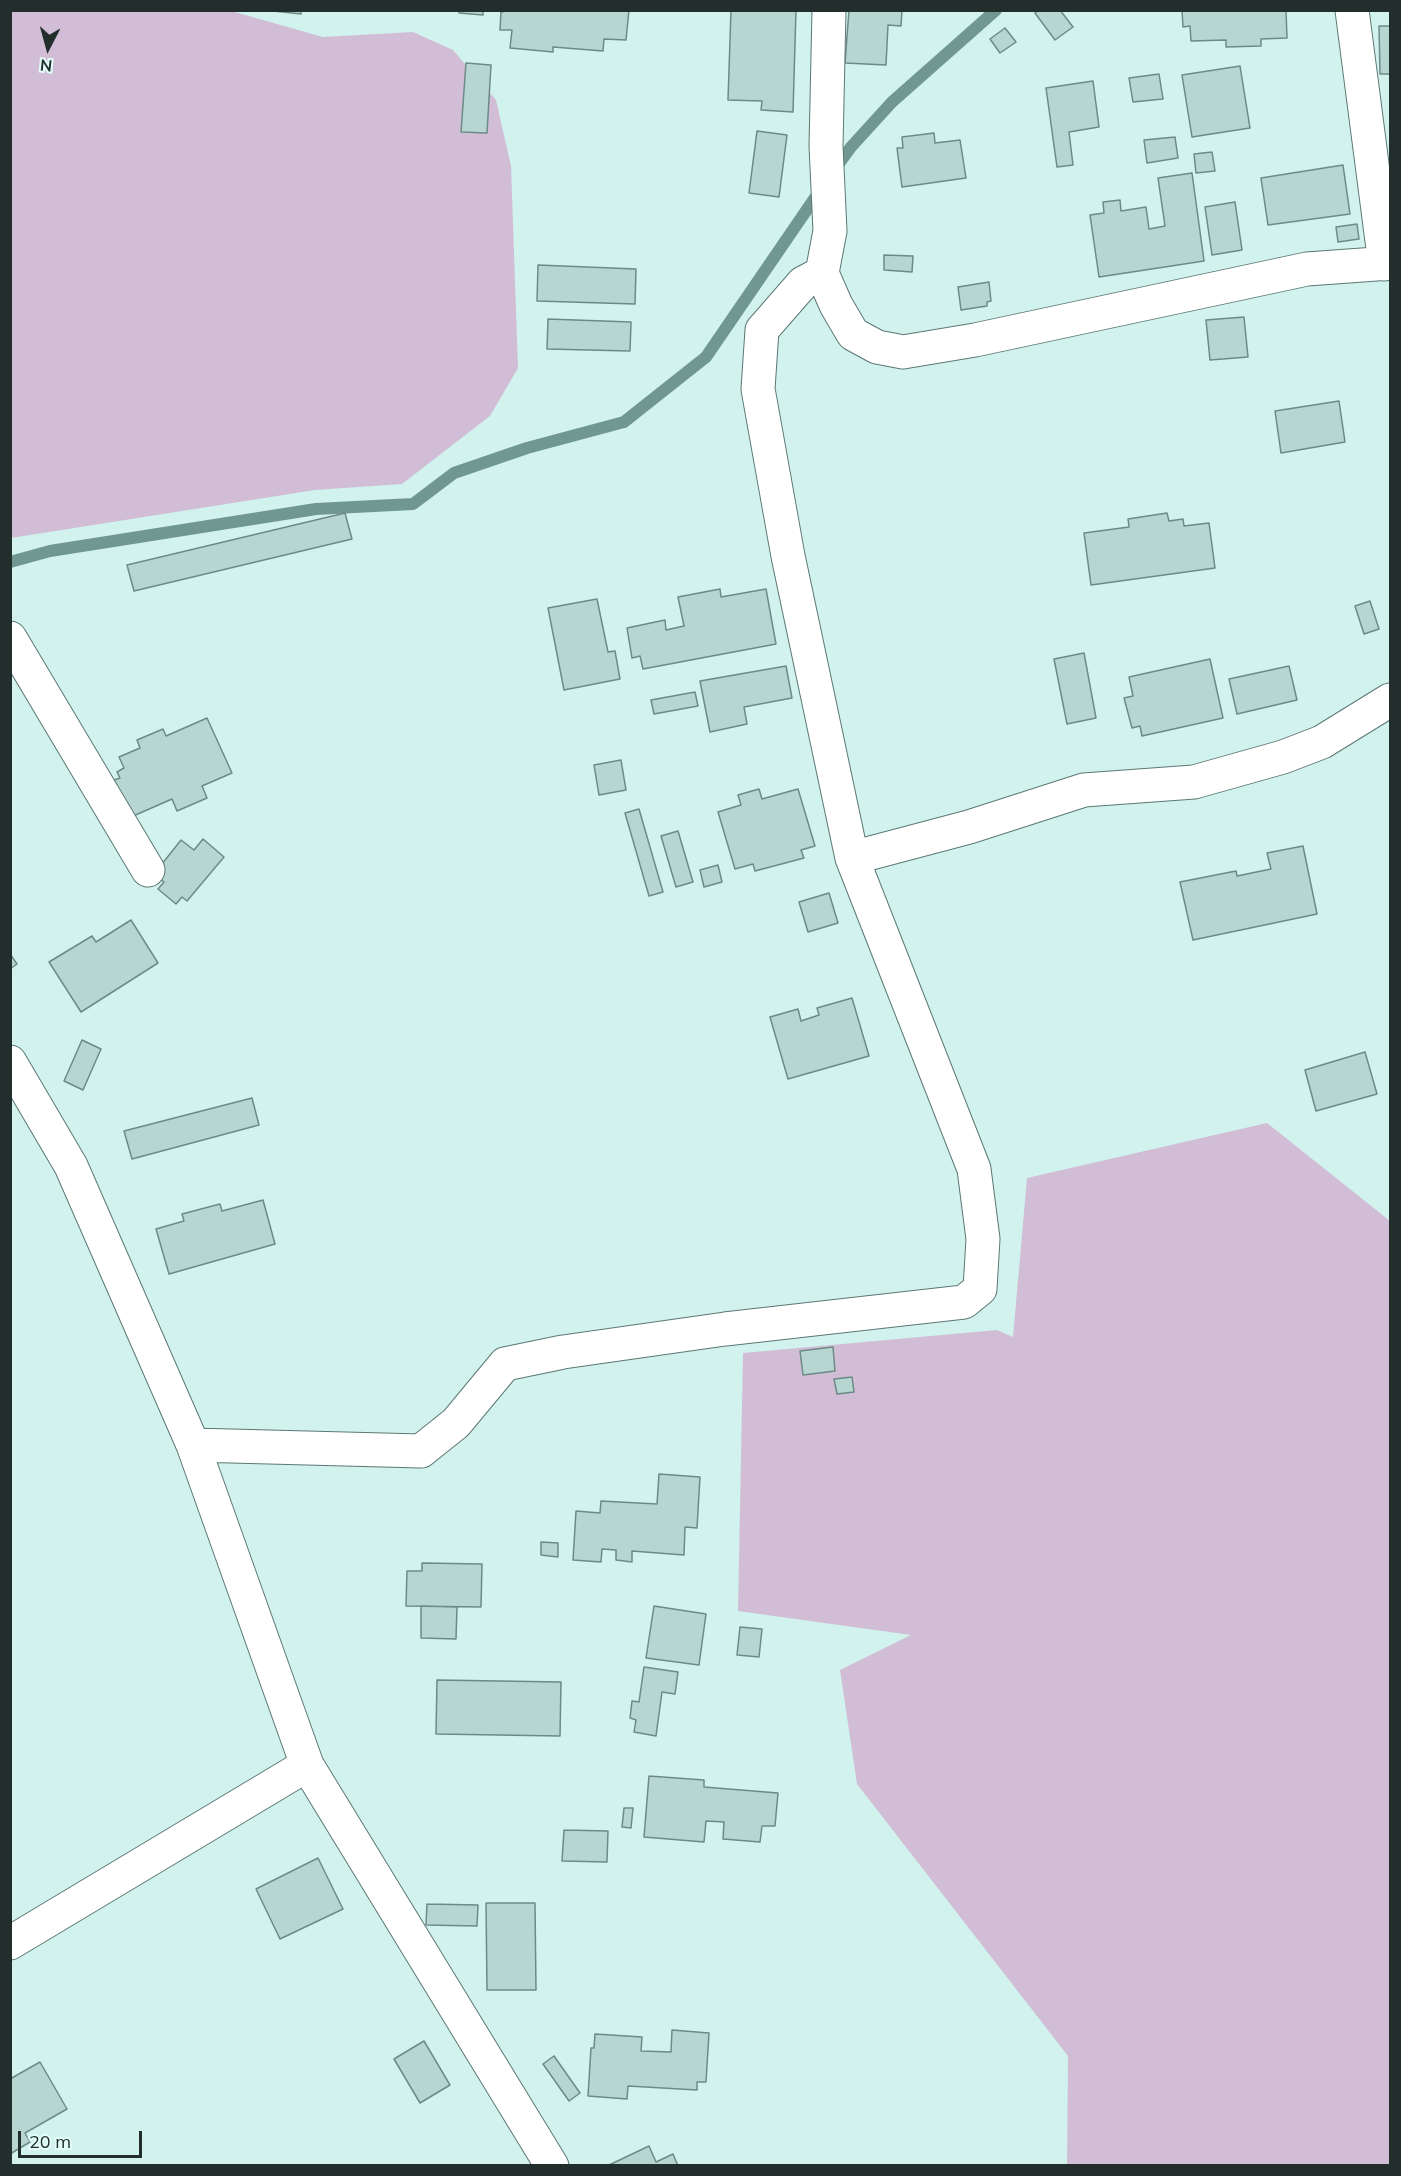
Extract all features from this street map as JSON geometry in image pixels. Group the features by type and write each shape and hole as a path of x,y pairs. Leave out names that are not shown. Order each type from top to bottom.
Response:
{"street":[{"path":"829,10 826,146 830,231 822,273 836,305 853,334 876,347 903,352 975,340 1307,269 1388,264 1352,10"},
{"path":"193,1445 422,1451 456,1423 505,1364 563,1352 725,1329 964,1302 980,1289 983,1239 974,1169 852,858 788,556 758,389 762,330 803,283 822,273"},
{"path":"10,638 148,870"},
{"path":"852,858 969,827 1083,790 1194,782 1283,757 1322,742 1390,700"},
{"path":"10,1062 71,1166 193,1445 307,1765 552,2166"},
{"path":"10,1943 307,1765"}],"shaded area":[{"path":"11,11 231,11 323,37 413,32 453,50 496,100 511,166 518,368 490,416 402,484 315,490 11,538"},
{"path":"1267,1123 1390,1221 1390,2165 1067,2165 1068,2056 857,1784 840,1670 911,1635 738,1611 743,1353 997,1330 1013,1337 1027,1178"}],"building":[{"path":"264,10 301,10 301,14"},
{"path":"459,10 483,10 483,15 459,13"},
{"path":"629,10 626,40 604,39 603,51 553,47 553,52 510,48 512,30 500,30 501,12"},
{"path":"731,10 796,10 793,112 761,110 762,101 728,100"},
{"path":"849,10 902,10 901,26 888,25 886,65 845,63"},
{"path":"1039,10 1060,10 1073,27 1055,40 1035,13"},
{"path":"1182,10 1286,10 1287,38 1261,39 1261,46 1226,47 1226,40 1191,41 1190,26 1183,27"},
{"path":"1379,26 1390,26 1390,74 1380,74"},
{"path":"1005,28 1016,42 1000,53 990,39"},
{"path":"466,63 491,65 487,133 461,132"},
{"path":"1240,66 1250,128 1192,137 1182,75"},
{"path":"1159,74 1163,99 1133,102 1129,78"},
{"path":"1093,81 1099,127 1069,132 1073,165 1057,167 1046,88"},
{"path":"757,131 787,135 779,197 749,193"},
{"path":"934,133 935,143 960,140 966,178 902,187 897,148 903,148 902,137"},
{"path":"1175,137 1178,158 1147,163 1144,140"},
{"path":"1212,152 1215,171 1196,173 1194,154"},
{"path":"1343,165 1350,214 1268,225 1261,178"},
{"path":"1192,173 1204,261 1099,277 1090,215 1104,213 1103,202 1120,200 1121,211 1146,207 1149,229 1165,226 1158,178"},
{"path":"1235,202 1242,250 1212,255 1205,207"},
{"path":"1357,224 1359,239 1338,242 1336,227"},
{"path":"884,255 913,256 912,272 884,270"},
{"path":"538,265 636,269 635,304 537,301"},
{"path":"989,282 991,301 987,302 987,306 961,310 958,287"},
{"path":"1244,317 1248,357 1210,360 1206,320"},
{"path":"548,319 631,322 630,351 547,349"},
{"path":"1339,401 1345,442 1281,453 1275,411"},
{"path":"345,513 352,539 134,591 127,565"},
{"path":"1167,513 1169,521 1183,519 1184,526 1209,523 1215,568 1091,585 1084,533 1129,527 1128,519"},
{"path":"720,589 721,597 766,589 776,644 643,669 640,656 632,658 627,628 665,620 666,630 684,626 678,597"},
{"path":"597,599 608,652 615,651 620,679 564,690 548,608"},
{"path":"1370,601 1379,629 1364,634 1355,606"},
{"path":"1084,653 1096,718 1067,724 1054,659"},
{"path":"1210,659 1223,718 1142,736 1140,726 1132,728 1124,698 1133,696 1129,677"},
{"path":"786,666 792,698 744,707 747,724 710,732 700,681"},
{"path":"1289,666 1297,700 1237,714 1229,679"},
{"path":"695,692 698,706 654,714 651,700"},
{"path":"207,718 232,773 202,786 207,798 177,811 172,799 131,817 114,780 120,778 117,772 124,768 119,757 140,748 137,740 163,729 166,736"},
{"path":"621,760 626,790 599,795 594,765"},
{"path":"759,789 762,799 798,789 815,846 801,850 804,858 755,871 753,864 735,869 718,812 741,805 738,795"},
{"path":"639,809 663,892 649,896 625,813"},
{"path":"678,831 693,882 676,887 661,836"},
{"path":"203,839 224,857 187,901 182,897 176,904 158,889 164,882 154,874 181,840 194,850"},
{"path":"1303,846 1317,914 1193,940 1180,882 1236,871 1237,876 1271,869 1267,853"},
{"path":"718,865 722,882 704,887 700,870"},
{"path":"829,893 838,923 808,932 799,902"},
{"path":"131,920 158,963 81,1012 49,962 92,936 96,942"},
{"path":"10,954 17,964 10,969"},
{"path":"852,998 869,1056 788,1079 770,1017 798,1009 801,1021 819,1015 817,1008"},
{"path":"82,1040 101,1049 83,1090 64,1081"},
{"path":"1365,1052 1377,1094 1316,1111 1305,1070"},
{"path":"252,1098 259,1125 132,1159 124,1131"},
{"path":"263,1200 275,1244 169,1274 156,1229 184,1221 182,1214 220,1204 222,1211"},
{"path":"833,1347 835,1371 803,1375 800,1351"},
{"path":"852,1377 854,1392 837,1394 834,1379"},
{"path":"659,1474 700,1477 697,1528 685,1527 684,1555 632,1551 632,1562 616,1560 616,1550 602,1549 601,1562 573,1560 576,1511 600,1513 601,1501 657,1504"},
{"path":"541,1542 558,1543 558,1557 541,1555"},
{"path":"422,1563 482,1564 481,1607 406,1606 407,1571 422,1571"},
{"path":"421,1606 457,1607 456,1639 421,1638"},
{"path":"654,1606 706,1614 699,1665 646,1658"},
{"path":"740,1627 762,1629 759,1657 737,1655"},
{"path":"644,1667 678,1672 675,1694 662,1692 656,1736 634,1732 636,1720 630,1718 632,1701 639,1702"},
{"path":"437,1680 561,1682 560,1736 436,1734"},
{"path":"649,1776 704,1780 704,1787 778,1793 775,1826 762,1826 760,1842 723,1839 724,1822 706,1821 704,1842 644,1837"},
{"path":"624,1808 633,1808 631,1828 622,1827"},
{"path":"564,1830 608,1831 607,1862 562,1861"},
{"path":"318,1858 343,1909 280,1939 256,1889"},
{"path":"486,1903 535,1903 536,1990 487,1990"},
{"path":"427,1904 478,1905 477,1926 426,1925"},
{"path":"672,2030 709,2033 706,2082 697,2082 697,2090 628,2086 627,2099 588,2096 591,2048 594,2048 595,2034 642,2037 641,2051 671,2052"},
{"path":"424,2041 450,2085 420,2103 394,2059"},
{"path":"554,2056 580,2093 569,2101 543,2064"},
{"path":"40,2062 67,2109 25,2133 30,2142 10,2154 10,2079"},
{"path":"649,2146 656,2162 673,2154 678,2166 607,2166"}],"waterway":[{"path":"835,169 851,147 892,102 996,10"},
{"path":"10,562 50,551 316,509 413,504 454,473 527,448 624,422 706,357 821,189"}]}
